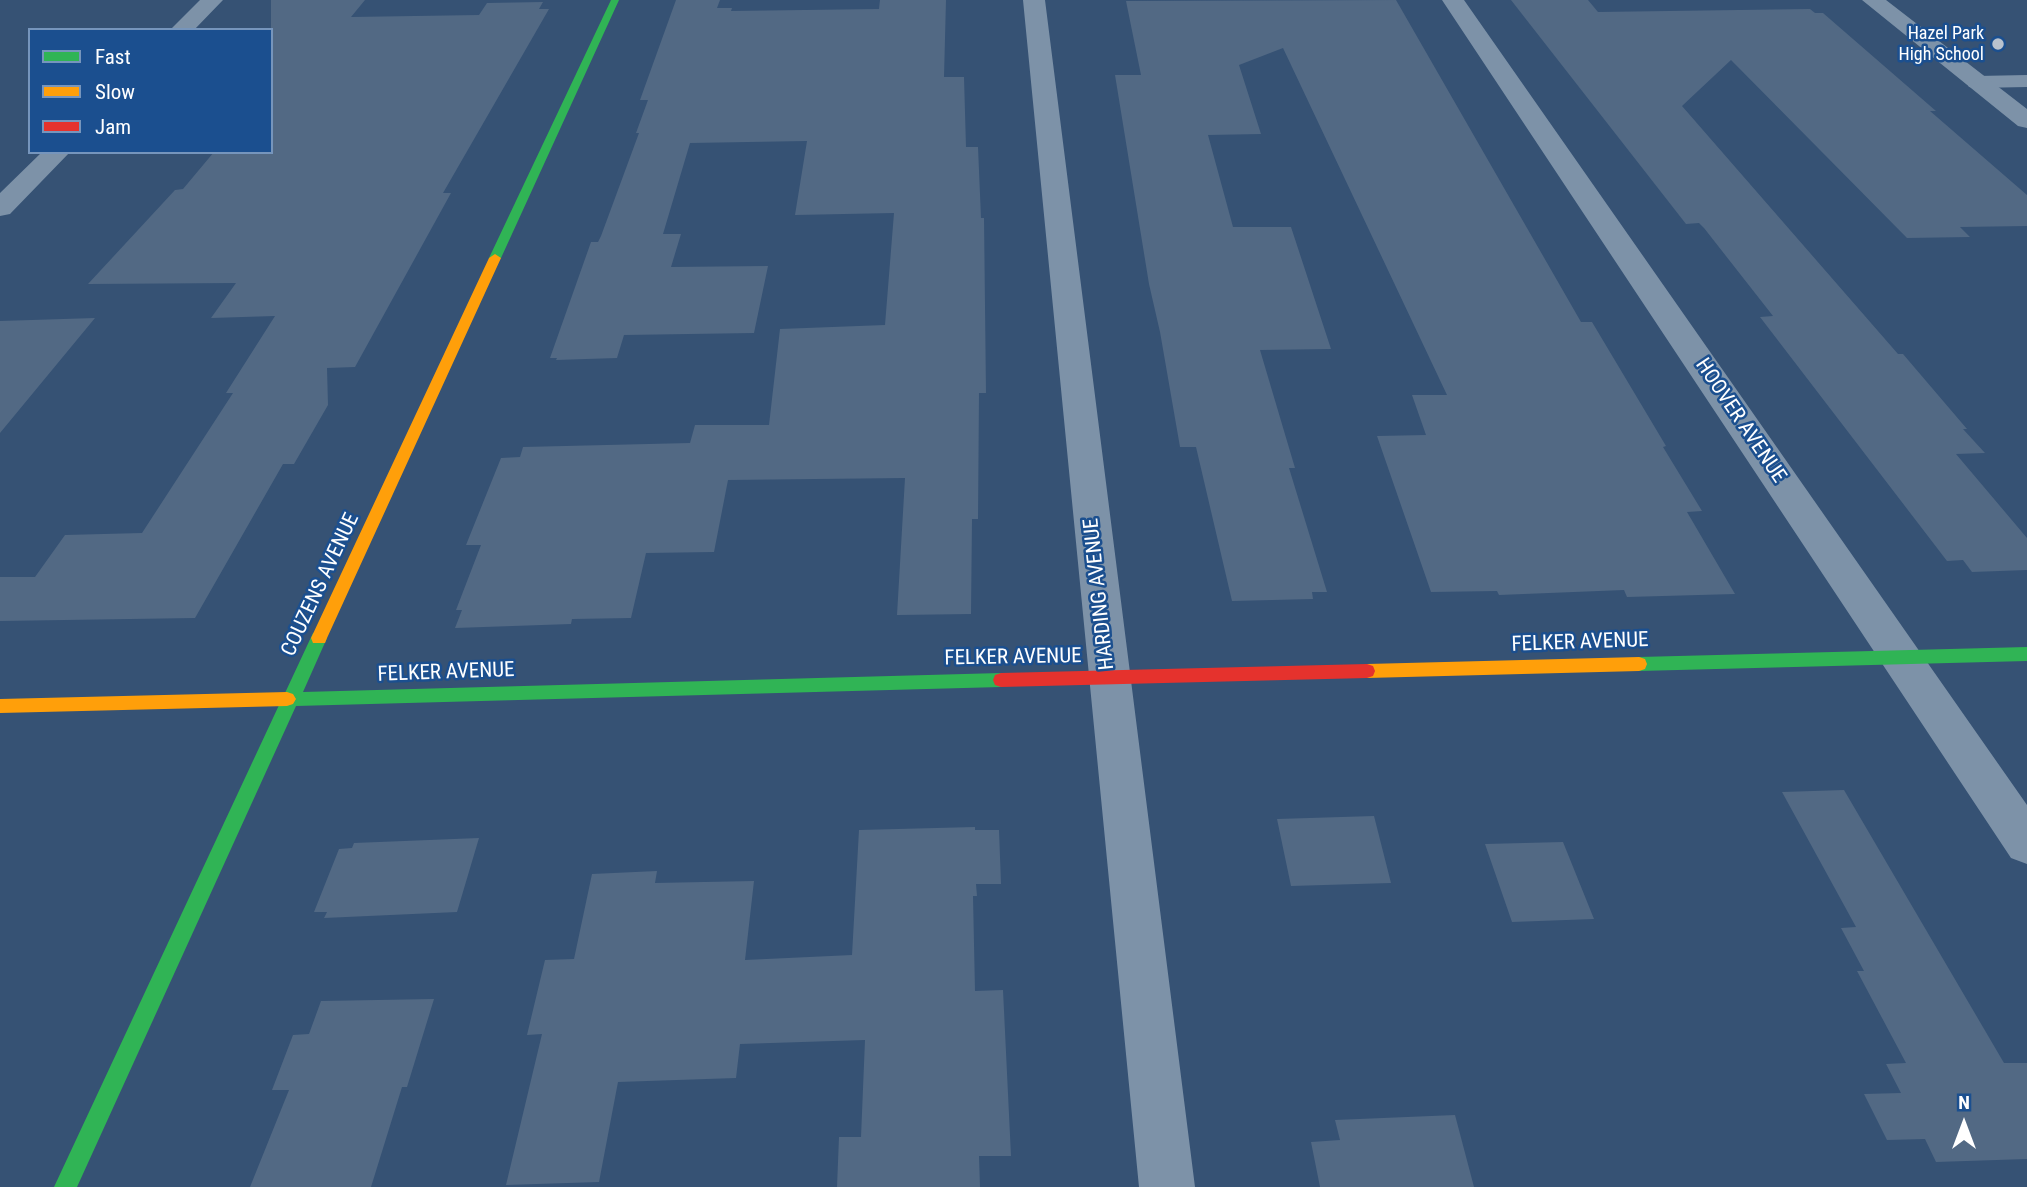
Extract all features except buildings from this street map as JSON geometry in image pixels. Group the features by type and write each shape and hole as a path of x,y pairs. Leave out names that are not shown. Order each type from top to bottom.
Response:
{"street":[{"path":"183,28 212,0"},
{"name":"COUZENS AVENUE","path":"65,1187 615,0"},
{"name":"HARDING AVENUE","path":"1034,0 1167,1187"},
{"name":"HOOVER AVENUE","path":"1452,0 2027,843"},
{"path":"1873,0 2027,121"},
{"path":"0,208 55,154"},
{"name":"FELKER AVENUE","path":"0,706 2027,654"}],"lane":[{"path":"1977,82 2027,81"}],"traffic: fast":[{"path":"495,258 615,0"},
{"path":"65,1187 319,638"},
{"path":"1639,664 2027,654"},
{"path":"287,699 1001,680"}],"traffic: slow":[{"path":"319,638 495,258"},
{"path":"1367,671 1639,664"},
{"path":"0,706 287,699"}],"traffic: jam":[{"path":"1001,680 1367,671"}],"place":[{"name":"Hazel Park High School","path":"1998,44"}]}
